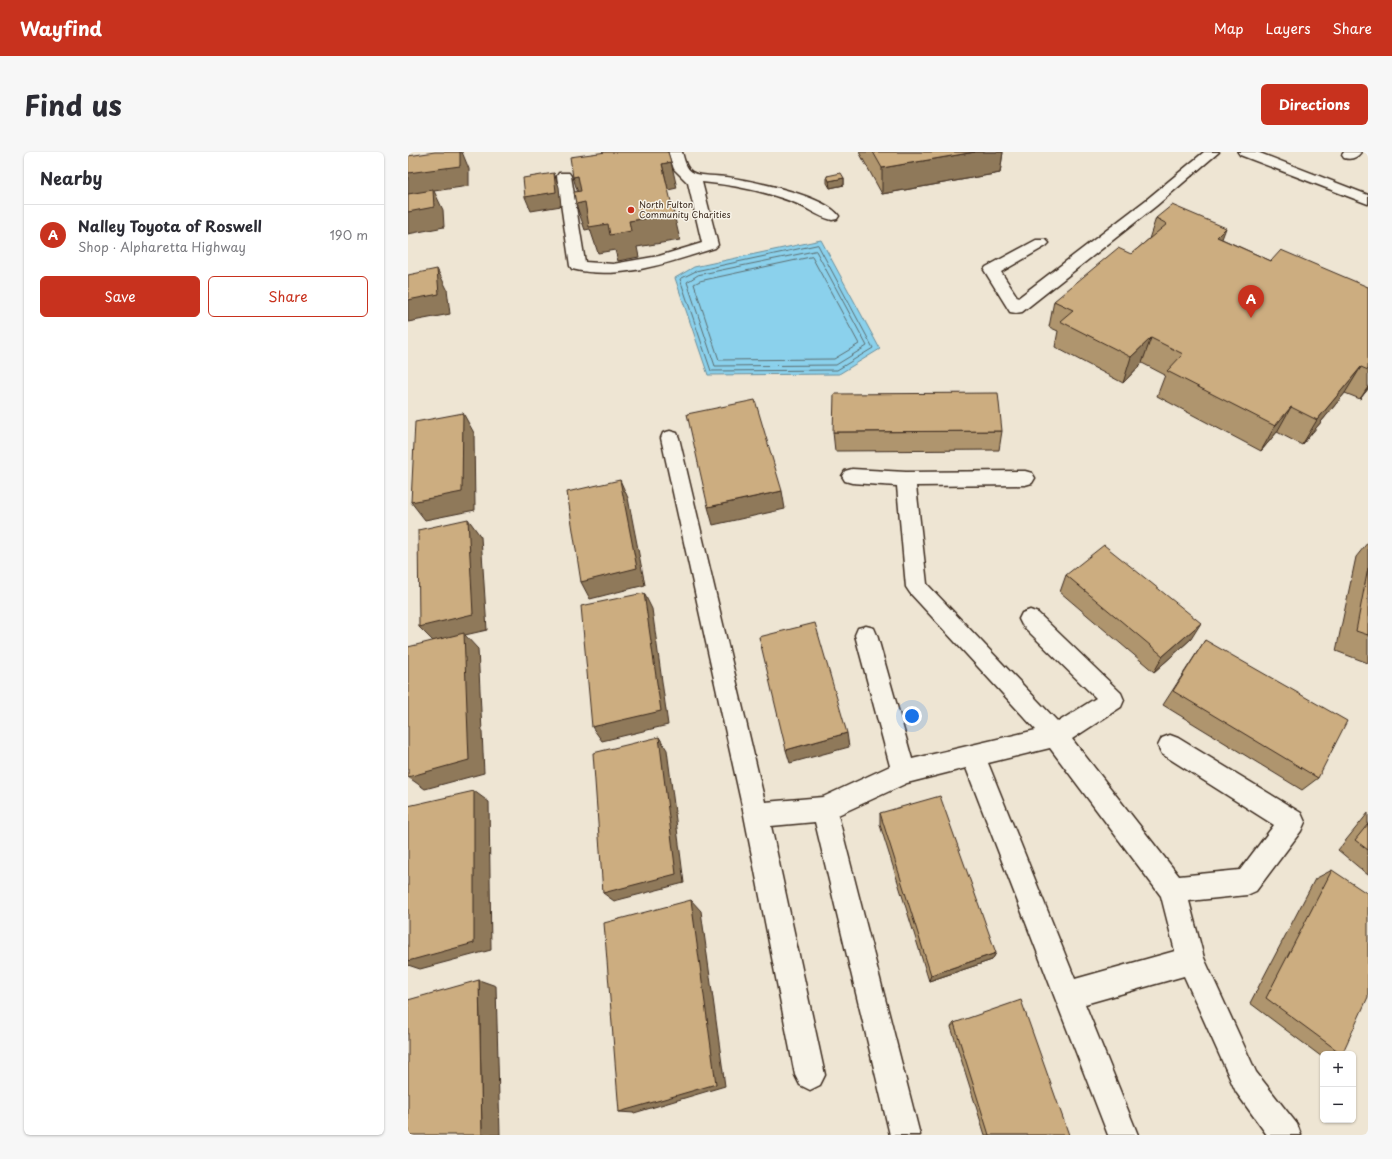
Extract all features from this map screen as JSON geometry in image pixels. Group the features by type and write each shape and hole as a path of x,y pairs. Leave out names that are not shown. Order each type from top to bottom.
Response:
{"main road":[{"path":"564,176 578,266 613,269 662,260 710,245 694,182 681,170 675,152"},
{"path":"1041,243 992,270 1016,308 1151,203 1212,152"},
{"path":"1245,152 1368,200"},
{"path":"689,177 725,180 774,191 820,208 832,216"},
{"path":"670,438 756,815 810,1075"},
{"path":"852,476 906,479 1024,478"},
{"path":"906,479 917,587 1043,720 1173,890 1191,960 1246,1082 1286,1135"},
{"path":"756,815 824,809 904,772 1056,736 1114,700 1030,619"},
{"path":"866,635 904,772"},
{"path":"1170,746 1292,822 1248,882 1173,890"},
{"path":"973,756 1123,1135"},
{"path":"824,809 905,1135"},
{"path":"1068,995 1191,960"}],"water":[{"path":"821,240 880,349 839,374 708,375 675,278 694,267"}],"building":[{"path":"435,152 460,152 460,166 408,173 408,156"},
{"name":"North Fulton Community Charities","path":"606,152 668,152 671,162 662,164 674,214 629,221 631,231 610,235 608,224 589,227 585,202 576,204 574,192 581,191 578,176 573,177 570,157"},
{"path":"873,152 975,152 882,168"},
{"path":"554,173 556,192 525,197 523,178"},
{"path":"841,173 844,178 829,181 827,176"},
{"path":"433,190 434,207 408,212 408,194"},
{"path":"1172,205 1226,228 1217,237 1271,261 1281,250 1368,287 1368,370 1361,367 1317,420 1291,407 1275,426 1167,371 1183,354 1151,338 1131,357 1060,321 1073,310 1054,301 1118,248 1131,254 1167,224 1156,218"},
{"path":"437,269 439,294 408,300 408,275"},
{"path":"998,393 1002,431 833,432 834,394"},
{"path":"755,400 782,491 708,507 687,414"},
{"path":"463,413 462,492 411,502 415,422"},
{"path":"620,480 637,568 581,582 567,492"},
{"path":"468,519 473,614 419,627 418,530"},
{"path":"1104,545 1201,623 1163,656 1066,575"},
{"path":"1368,568 1368,635 1356,631"},
{"path":"644,593 661,711 592,727 581,606"},
{"path":"815,623 847,733 786,750 759,637"},
{"path":"464,633 469,760 408,777 408,647"},
{"path":"1205,640 1347,721 1318,778 1173,691"},
{"path":"659,737 676,874 603,893 593,753"},
{"path":"474,791 474,943 408,961 408,806"},
{"path":"940,796 996,953 931,975 880,813"},
{"path":"1368,824 1368,850 1355,840"},
{"path":"1332,870 1368,894 1368,997 1343,1051 1338,1051 1266,998"},
{"path":"691,900 716,1084 619,1112 604,923"},
{"path":"479,980 482,1135 408,1135 408,1000"},
{"path":"1021,1000 1069,1135 989,1135 954,1023"}],"place":[{"name":"North Fulton Community Charities","path":"631,210"},
{"name":"Nalley Toyota of Roswell","path":"1251,318"}]}
